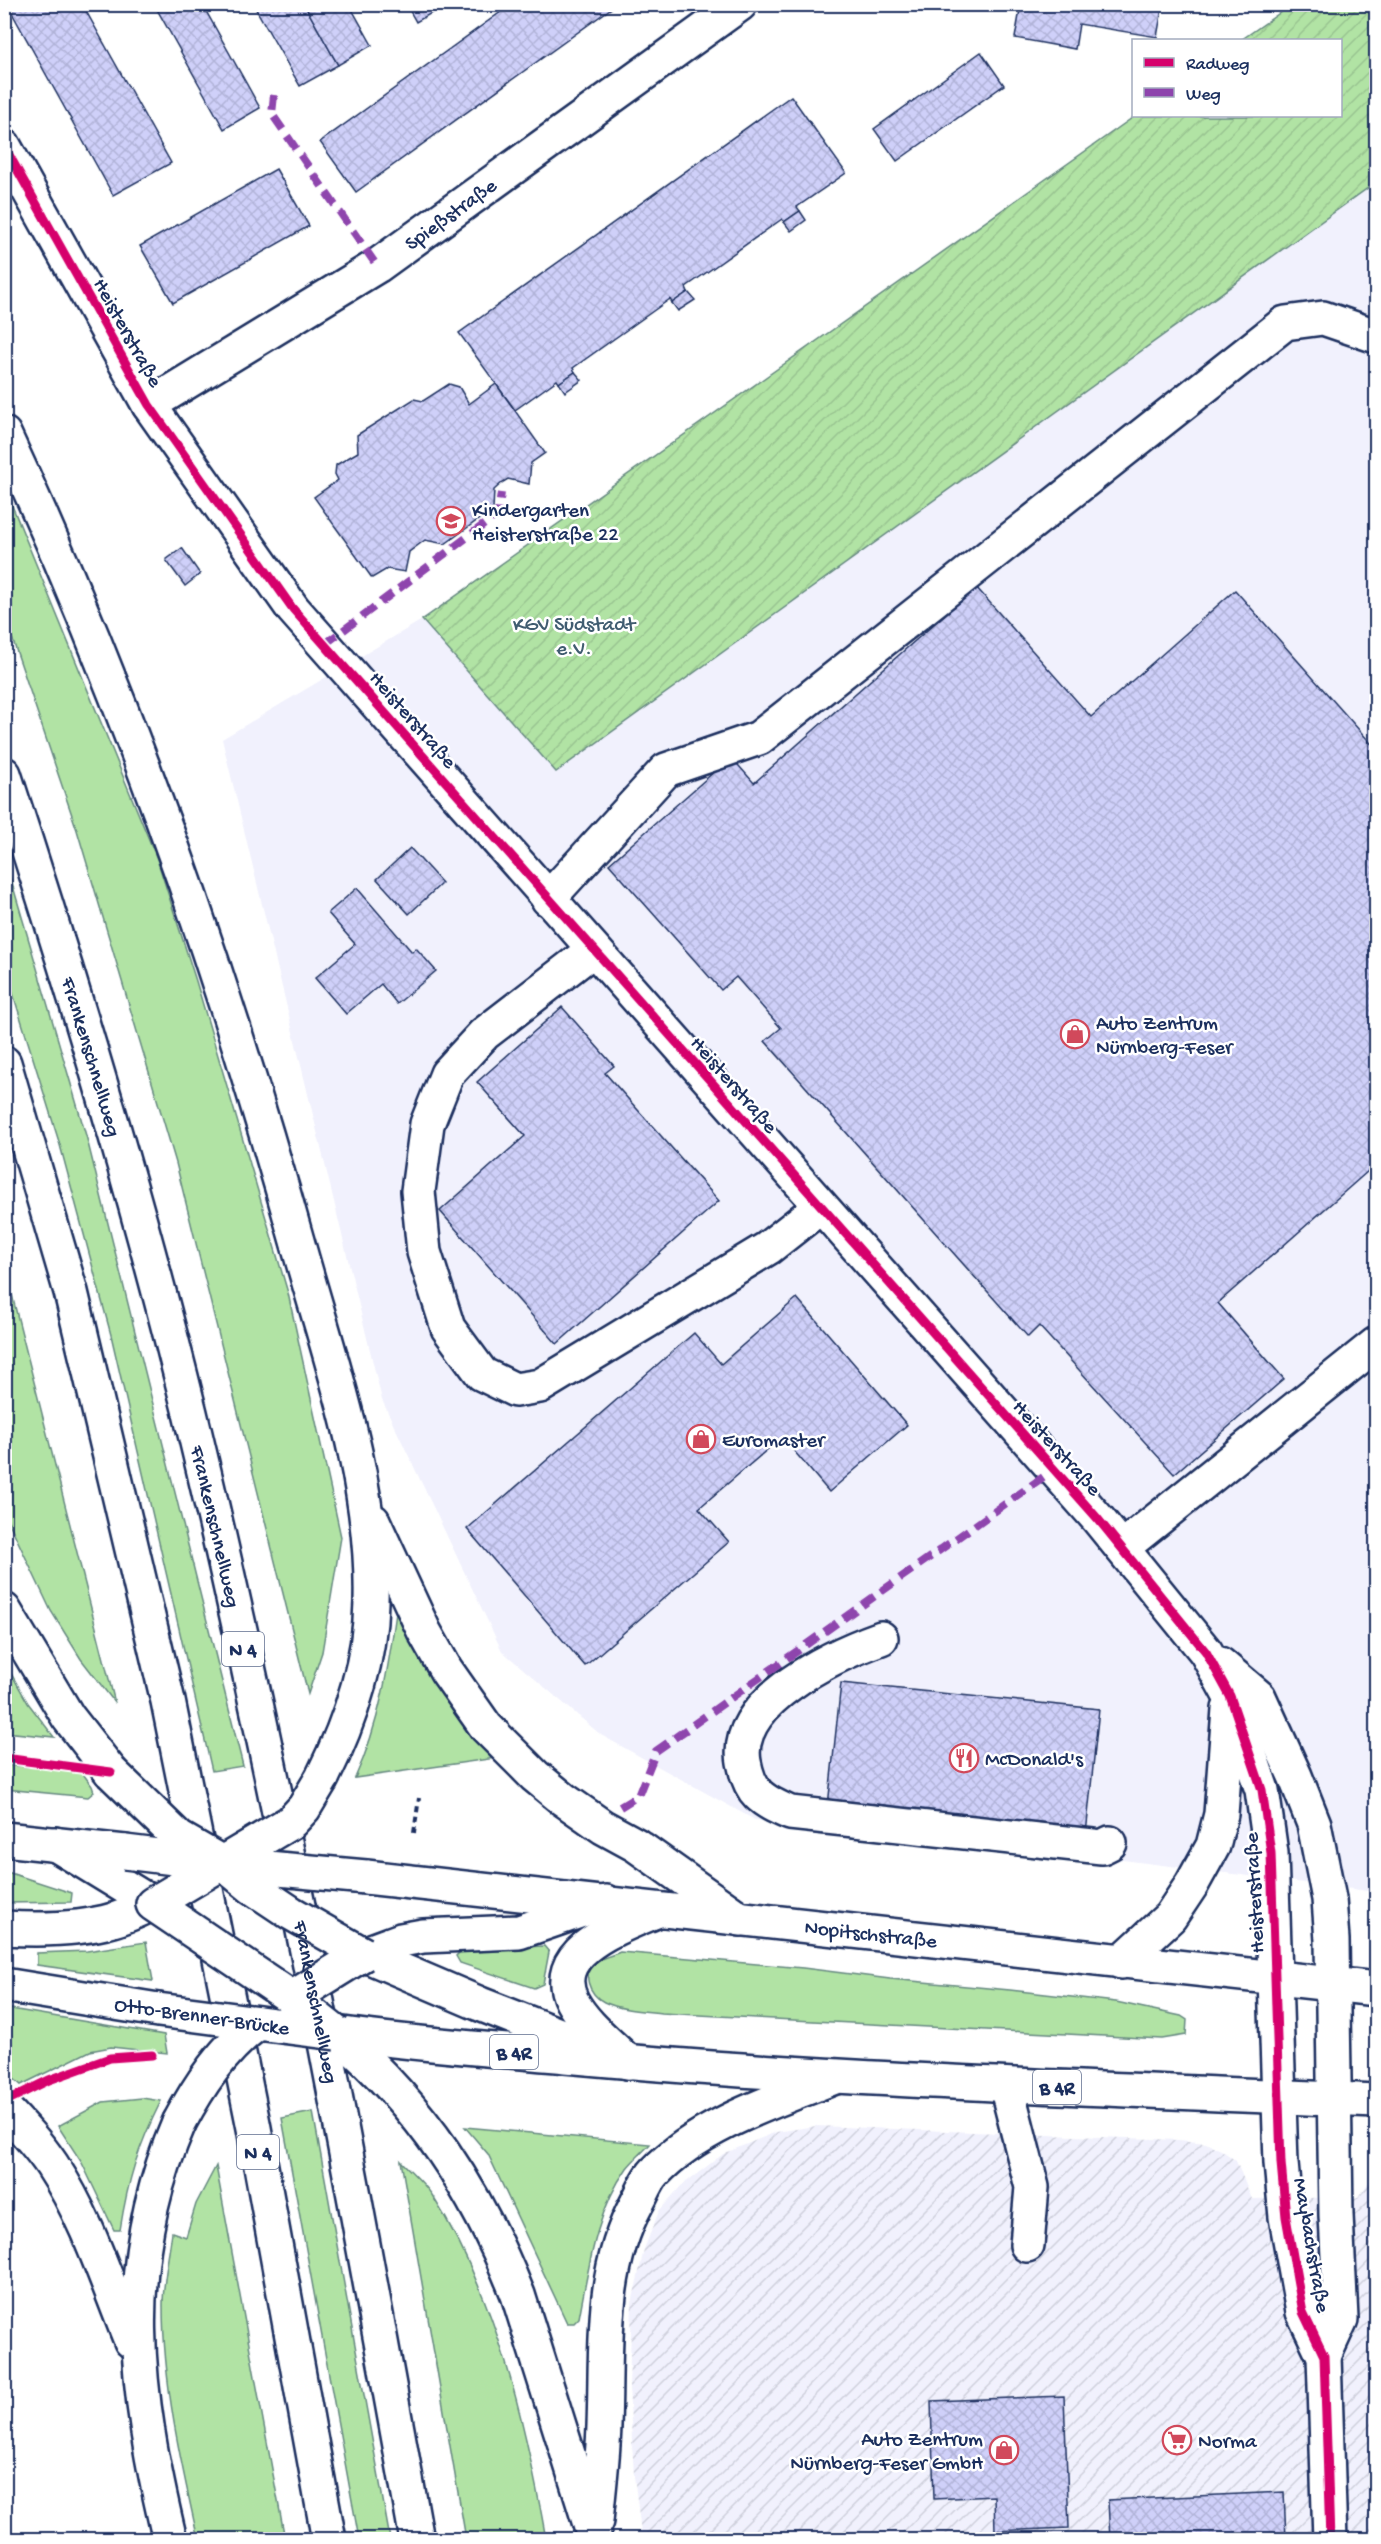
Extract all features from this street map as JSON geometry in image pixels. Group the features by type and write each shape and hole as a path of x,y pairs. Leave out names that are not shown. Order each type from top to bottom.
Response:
{"main road":[{"name":"Spießstraße","path":"149,405 377,266 740,4"},
{"name":"Heisterstraße","path":"4,146 149,405 293,609 1122,1548 1206,1652 1230,1696 1262,1790 1271,1853 1278,2097"},
{"path":"548,899 666,770 759,738 1285,323 1323,318 1377,336"},
{"path":"4,434 80,608 139,754 196,912 267,1131 352,1438 364,1503 371,1605 364,1663 350,1713 336,1750 314,1793 291,1822 224,1864 142,1902 114,1920 49,1929 4,1928"},
{"name":"Frankenschnellweg","path":"4,774 62,951 125,1168 189,1409 267,1750 338,2104 417,2540"},
{"path":"593,950 484,1034 447,1074 427,1124 417,1191 424,1252 448,1328 482,1374 515,1390 540,1386 768,1248 820,1207"},
{"name":"N 4","path":"4,1063 71,1292 168,1701 254,2128 329,2540"},
{"path":"1122,1548 1377,1344"},
{"path":"364,1503 424,1631 446,1670 486,1727 535,1776 563,1799 603,1827 636,1845 740,1919"},
{"path":"4,1610 68,1717 111,1772 179,1838 224,1864 271,1900 375,1955 628,2062"},
{"path":"880,1638 847,1650 821,1665 775,1695 756,1714 747,1730 742,1752 747,1780 764,1801 790,1813 1102,1848 1110,1842"},
{"name":"Heisterstraße","path":"1206,1652 1259,1697 1274,1726 1314,1824 1329,1899 1332,1984"},
{"name":"Heisterstraße","path":"1121,1962 1170,1917 1213,1846 1221,1814 1230,1696"},
{"path":"4,1839 224,1864"},
{"path":"55,1845 292,1998 367,2060 410,2105 477,2205 503,2256 525,2314 595,2537"},
{"name":"Nopitschstraße","path":"224,1864 606,1902 1121,1962 1377,1989"},
{"path":"170,2540 150,2445 138,2359 137,2312 145,2231 155,2189 178,2123 210,2070 247,2031 292,1998 375,1955 423,1936 519,1932 606,1902"},
{"path":"628,2062 579,2011 571,1999 566,1978 571,1962 583,1949 614,1929 659,1909"},
{"name":"Maybachstraße","path":"1324,2356 1341,2319 1336,2215 1332,1984"},
{"name":"Otto-Brenner-Brücke","path":"4,1985 158,2010 399,2041 628,2062"},
{"name":"B 4R","path":"628,2062 835,2077 1377,2100"},
{"path":"595,2537 604,2427 605,2325 612,2273 628,2220 654,2173 700,2138 761,2107 835,2077"},
{"path":"1005,2085 1032,2187 1027,2245"},
{"name":"Maybachstraße","path":"1278,2097 1286,2217 1303,2312 1324,2356 1330,2540"},
{"path":"4,2108 46,2157 69,2195 91,2241 138,2359"}],"path":[{"path":"414,1833 418,1798"}],"shaded area":[{"path":"1376,182 1376,1892 1067,1853 755,1820 601,1735 502,1651 382,1400 222,739 422,620 556,772"},
{"path":"816,2126 1179,2140 1206,2143 1223,2151 1236,2161 1252,2199 1359,2197 1376,2171 1376,2539 642,2540 634,2476 629,2386 632,2303 644,2249 659,2211 681,2186 723,2154 776,2132"}],"green space":[{"name":"KGV Südstadt e.V.","path":"1291,5 1376,5 1376,182 556,772 422,620 1134,117 1342,117 1342,39 1242,39"},
{"path":"4,486 157,859 196,981 288,1293 341,1537 322,1652 308,1694 176,1163 77,830 5,617"},
{"path":"5,859 87,1139 243,1766 212,1771 111,1335 60,1145 5,968"},
{"path":"4,1267 115,1703 81,1659 51,1611 5,1514"},
{"path":"397,1605 415,1648 438,1687 464,1723 496,1758 355,1778 364,1758 377,1715 387,1672"},
{"path":"5,1663 28,1703 54,1737 5,1732"},
{"path":"4,1765 81,1771 94,1792 88,1797 5,1789"},
{"path":"4,1871 72,1893 71,1902 5,1903"},
{"path":"146,1942 153,1981 37,1965 37,1953 87,1951"},
{"path":"544,1946 549,1952 543,1984 534,1988 460,1963 456,1956 462,1950"},
{"path":"620,1952 803,1968 1116,2002 1181,2016 1187,2020 1186,2035 1162,2039 632,2010 599,1999 588,1983 589,1971 597,1961"},
{"path":"5,2008 164,2035 167,2053 111,2047 90,2051 21,2085 5,2071"},
{"path":"142,2098 161,2101 135,2164 120,2230 114,2230 82,2163 58,2126 103,2102"},
{"path":"313,2112 390,2539 359,2539 282,2118"},
{"path":"465,2127 650,2144 627,2168 608,2202 590,2259 579,2318 574,2323 567,2323 488,2154"},
{"path":"401,2161 432,2195 455,2235 491,2318 518,2405 546,2539 466,2539"},
{"path":"216,2166 285,2539 198,2539 179,2452 166,2364 163,2305 165,2278 172,2232 186,2237 196,2204"}],"building":[{"path":"7,4 82,4 171,163 113,195"},
{"path":"154,4 202,4 260,108 224,129"},
{"path":"253,4 304,4 338,65 300,86"},
{"path":"304,4 349,4 372,45 338,65"},
{"path":"406,4 447,4 416,22"},
{"path":"512,4 617,4 356,192 320,142"},
{"path":"1021,4 1163,4 1157,37 1079,24 1075,49 1015,38"},
{"path":"981,52 1004,85 897,161 874,129"},
{"path":"791,96 846,173 797,207 800,211 784,222 782,219 686,287 688,292 672,303 670,299 573,368 575,372 559,383 557,380 515,410 459,333"},
{"path":"276,169 309,226 173,303 140,246"},
{"path":"800,211 806,220 791,231 784,222"},
{"path":"688,292 695,300 678,311 672,303"},
{"path":"575,372 582,380 565,392 559,383"},
{"path":"449,384 459,387 469,404 496,384 545,453 531,463 529,484 508,479 494,490 493,509 445,544 425,540 409,552 405,572 387,569 372,578 314,497 338,480 335,474 336,465 358,452 357,435 414,399 423,401"},
{"path":"182,548 200,574 185,586 166,560"},
{"name":"Auto Zentrum Nürnberg-Feser","path":"976,587 1091,717 1235,590 1376,749 1376,1164 1218,1303 1284,1379 1174,1474 1039,1326 1028,1337 765,1041 781,1028 736,977 721,990 609,864 731,757 754,783"},
{"path":"410,848 442,883 409,914 377,879"},
{"path":"357,888 412,952 416,948 436,971 397,1004 381,984 346,1014 315,978 355,944 328,913"},
{"path":"562,1007 614,1066 605,1073 719,1201 557,1344 440,1211 525,1136 477,1082"},
{"path":"797,1298 907,1425 829,1492 782,1437 699,1508 729,1542 585,1666 467,1529 694,1333 721,1364"},
{"name":"McDonald's","path":"841,1683 1099,1709 1086,1834 828,1806"},
{"path":"1064,2396 1069,2528 995,2531 994,2496 934,2499 931,2401"},
{"path":"1284,2492 1286,2540 1110,2540 1108,2500"}],"marked path":[{"path":"274,95 272,114 377,266"},
{"path":"325,644 498,514 501,493"},
{"path":"620,1807 638,1796 656,1751 1053,1470"}],"cycle path":[{"path":"4,146 149,405 293,609 1098,1519 1206,1652 1230,1696 1262,1790 1271,1853 1281,2163 1286,2217 1303,2312 1324,2356 1330,2540"},
{"path":"4,1758 111,1772"},
{"path":"4,2102 49,2080 110,2058 152,2055"}],"place":[{"name":"Kindergarten Heisterstraße 22","path":"451,521"},
{"name":"Auto Zentrum Nürnberg-Feser","path":"1075,1034"},
{"name":"Euromaster","path":"701,1439"},
{"name":"McDonald's","path":"964,1758"},
{"name":"Norma","path":"1177,2440"},
{"name":"Auto Zentrum Nürnberg-Feser GmbH","path":"1004,2450"}]}
